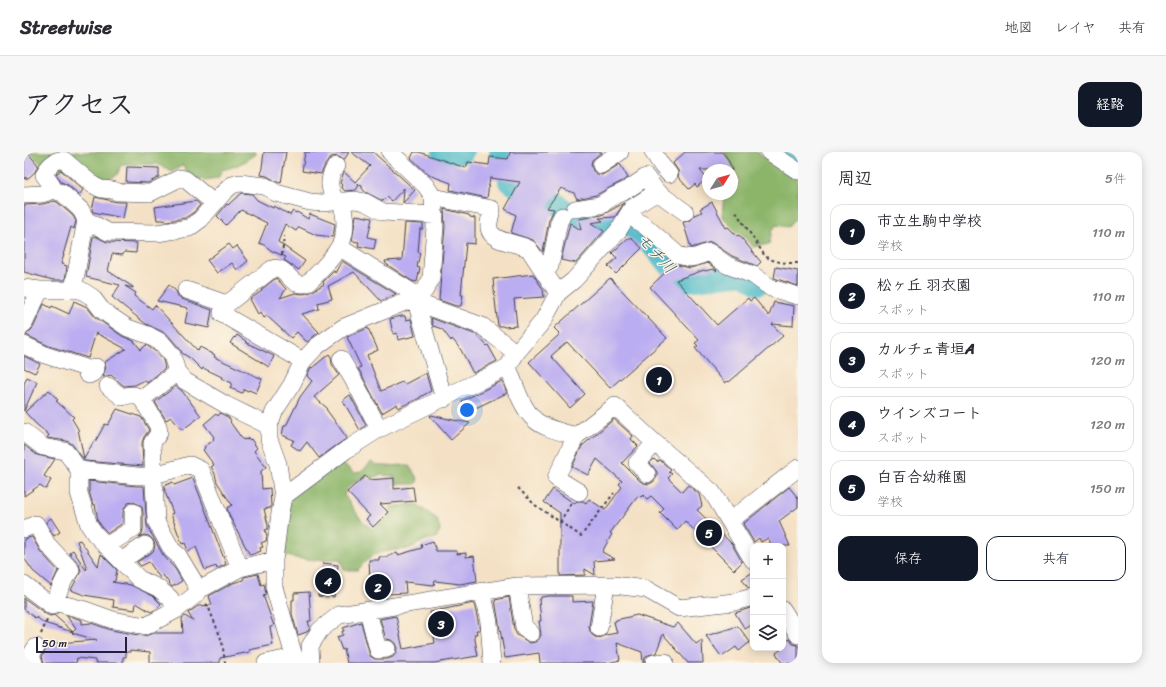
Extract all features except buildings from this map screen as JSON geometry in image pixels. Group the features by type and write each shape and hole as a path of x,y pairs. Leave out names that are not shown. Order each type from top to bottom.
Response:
{"street":[{"path":"266,663 295,660 274,587 274,560 283,497 278,464 269,439 269,426 274,412 292,384 303,361 316,347 344,327 416,297 425,290 431,279 435,215 433,197 426,186 390,152"},
{"path":"601,165 620,152"},
{"path":"653,152 669,174"},
{"path":"769,152 798,171"},
{"path":"54,190 44,175 44,172 60,159 64,160 93,185 101,188 125,193 150,193 180,178 185,179 214,203"},
{"path":"303,361 222,314 222,312 227,304 276,267 281,269 296,283 302,284 316,276 332,259 345,233 346,220 338,201 330,189 331,174 336,166"},
{"path":"544,273 550,266 559,222 568,213 600,205 614,196 628,190 646,177 657,192 685,212"},
{"path":"24,195 42,194 54,190 62,193 80,210 86,220 108,232 156,233 189,228 201,219 214,203 232,186 240,183 265,186 276,193 310,202 322,203 355,200 365,202 382,212 435,215"},
{"path":"283,497 346,450 379,429 444,399 512,360 543,321 558,293 574,280 624,222 632,208 657,192"},
{"path":"433,197 492,209 489,228 492,234 499,240 524,245 529,249 558,293"},
{"path":"74,290 86,220"},
{"path":"624,222 645,226 663,244 667,245 678,255 683,257 696,257 709,252 727,265 753,275 771,288 798,296"},
{"path":"339,247 416,297 424,305 482,326 512,360 525,407 536,421 576,436"},
{"path":"24,324 32,289 81,290 92,297 101,309 128,328 148,335 162,343 172,355 177,372 185,381 220,402 269,426"},
{"path":"186,290 227,304"},
{"path":"416,297 444,399"},
{"path":"24,345 45,355 89,369 87,374 89,375 93,373 96,367"},
{"path":"341,359 379,429"},
{"path":"142,399 177,372"},
{"path":"108,386 122,397 136,395 142,399 158,426 159,433 152,443 156,521 172,550 178,554 196,593"},
{"path":"579,492 556,478 576,436 615,406 712,492 750,555"},
{"path":"24,432 43,447 65,451 78,470 79,493 89,525 95,534 139,579 158,588 170,598 176,610"},
{"path":"648,474 637,463 655,443"},
{"path":"78,470 137,476 154,475 190,465 201,470 240,568"},
{"path":"730,521 798,468"},
{"path":"106,546 133,529 133,512"},
{"path":"24,529 36,524 47,544 72,570 65,578 53,604"},
{"path":"121,561 145,545"},
{"path":"24,586 53,604 85,610 113,620 146,626 176,610 196,593 240,568 274,560"},
{"path":"599,628 606,585"},
{"path":"311,663 310,646 320,630 339,615 482,591 517,586 606,585 646,589 680,608 734,602 750,598"},
{"path":"517,586 524,627 531,633"},
{"path":"482,591 489,622 492,663"},
{"path":"368,611 378,650 386,649"},
{"path":"786,615 798,635"},
{"path":"654,663 665,663"}],"path":[{"path":"736,212 765,256 779,262 798,263"},
{"path":"281,269 284,236"},
{"path":"518,488 535,506 581,536 614,493"},
{"path":"560,522 579,492"},
{"path":"196,593 208,606 222,641 225,663"},
{"path":"35,655 53,604"}],"green space":[{"path":"27,152 256,152 256,154 240,164 222,170 218,178 204,180 191,179 183,165 172,172 157,164 121,165 117,175 107,180 89,171 42,165 30,153"},
{"path":"724,152 757,152 798,178 798,212 796,218 788,227 776,225 772,231 769,244 753,247 744,235 736,232 722,216 723,200 738,200 738,183 740,182 738,178 738,164 731,164"},
{"path":"371,462 380,466 409,466 418,479 416,484 397,484 394,476 379,475 372,479 366,475 347,488 344,495 360,518 373,529 390,514 390,507 416,504 437,519 440,530 436,538 424,541 407,549 379,553 368,560 358,570 344,570 340,559 304,559 284,555 288,521 287,505 292,496 338,463 347,467 354,473 361,472"}],"waterway":[{"name":"モチ川","path":"443,152 463,152"},
{"name":"モチ川","path":"500,152 504,153 510,163 509,181 522,190 542,196 556,203 586,228 629,225 642,234 677,275 686,281 744,274 758,284"},
{"path":"786,152 798,160"}],"place":[{"name":"市立生駒中学校","path":"659,380"},
{"name":"白百合幼稚園","path":"709,533"},
{"name":"ウインズコート","path":"328,581"},
{"name":"松ヶ丘 羽衣園","path":"378,587"},
{"name":"カルチェ青垣A","path":"441,624"}]}
